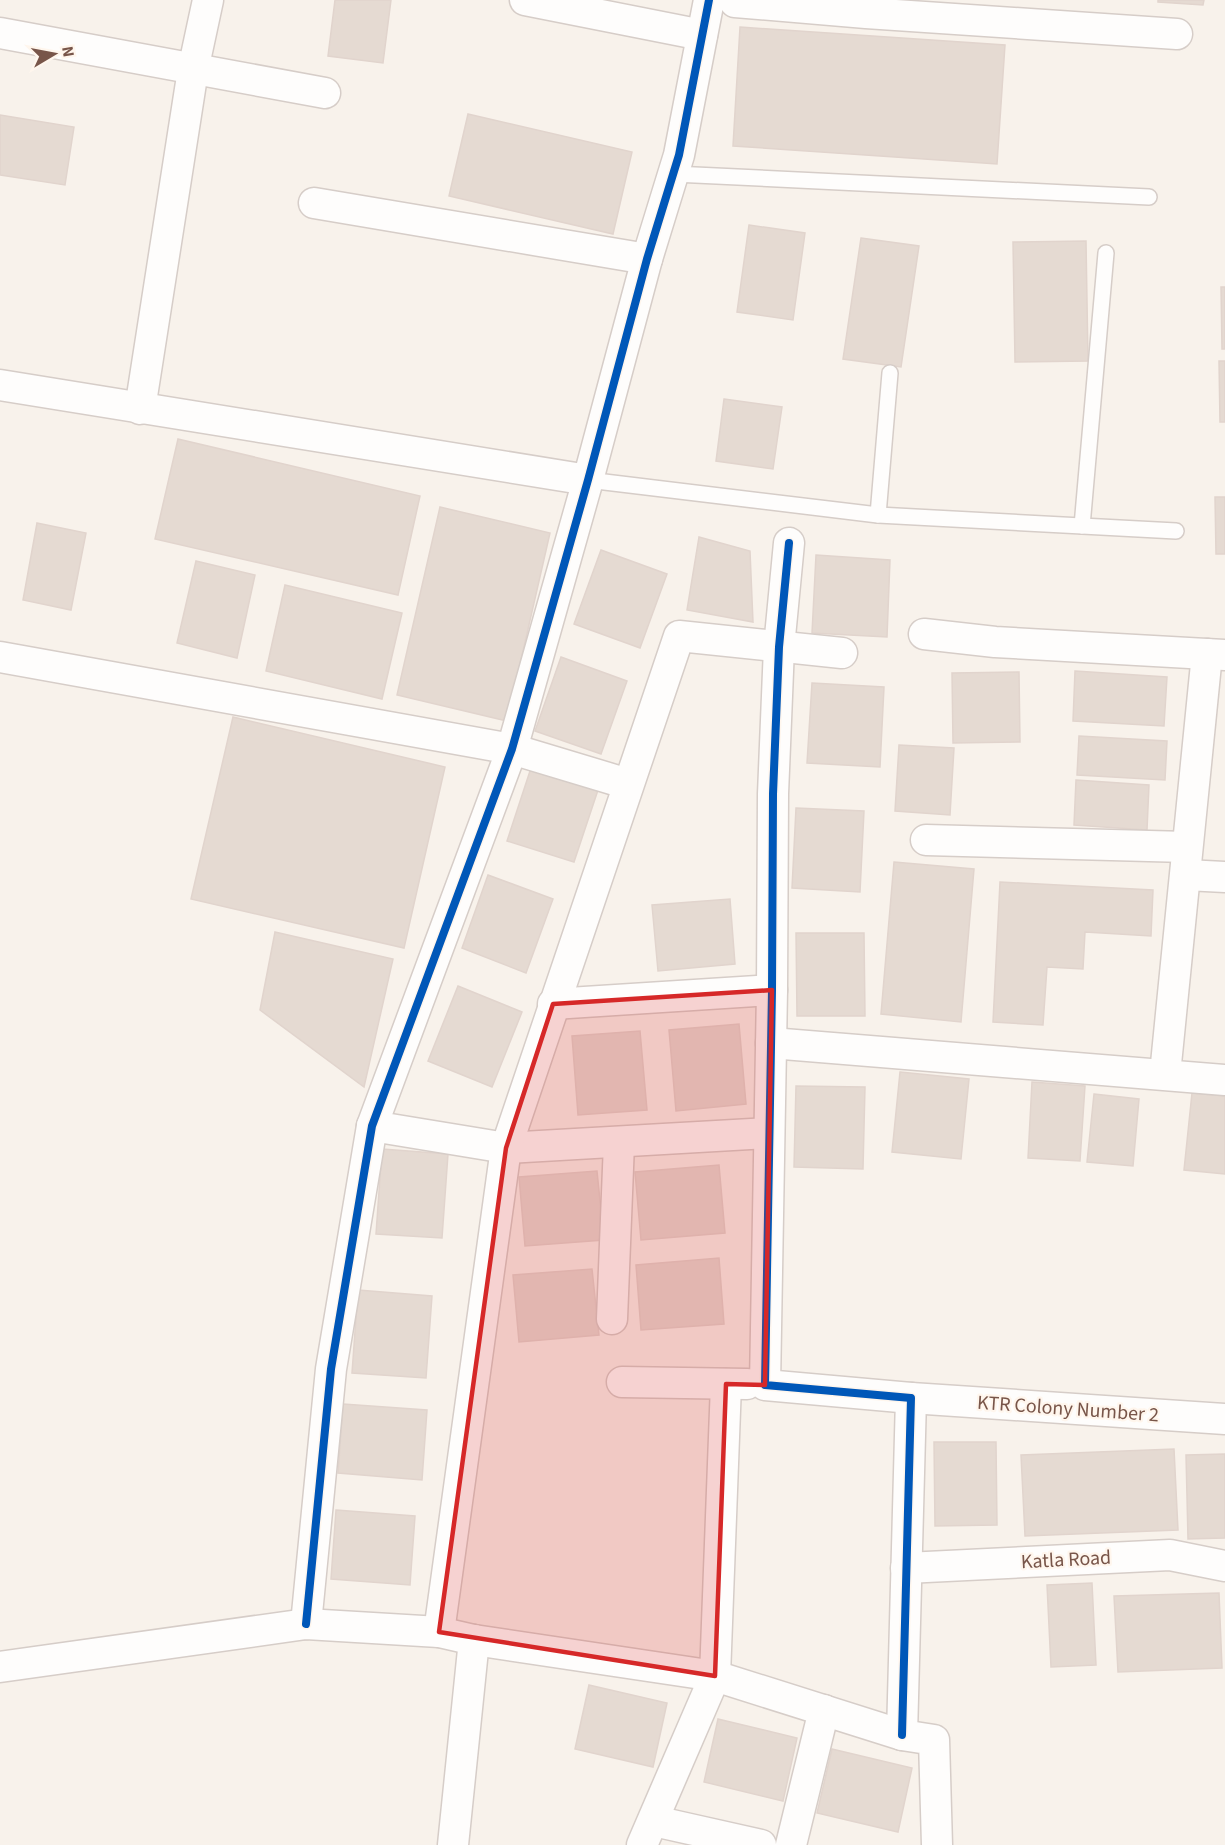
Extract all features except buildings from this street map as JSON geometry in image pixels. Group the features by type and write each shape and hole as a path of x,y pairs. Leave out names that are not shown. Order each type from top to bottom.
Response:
{"street":[{"path":"140,409 193,70 208,0"},
{"path":"525,0 702,35"},
{"path":"306,1624 331,1368 372,1126 512,749 588,480 647,258 674,174 702,35 722,1 866,13 1037,12 1177,34"},
{"path":"0,33 325,93"},
{"path":"314,203 647,258"},
{"path":"0,385 588,480"},
{"path":"765,1385 773,794 779,647 789,543"},
{"path":"924,634 995,642 1216,655 1187,861 1165,1074"},
{"path":"439,1632 506,1148 679,636 842,653"},
{"path":"0,657 512,749 628,784"},
{"path":"927,840 1187,861 1225,877"},
{"path":"554,1004 772,990"},
{"path":"771,1043 1225,1080"},
{"path":"372,1126 506,1148 769,1133"},
{"path":"612,1319 619,1143"},
{"name":"KTR Colony Number 2","path":"622,1382 765,1385 911,1398 1225,1419"},
{"path":"726,1384 715,1676 648,1833 761,1845"},
{"path":"902,1735 911,1398"},
{"name":"Katla Road","path":"906,1568 1170,1555 1225,1566"},
{"path":"0,1667 306,1624 439,1632 474,1640 715,1676 902,1735 934,1740 937,1845"},
{"path":"453,1845 474,1640"},
{"path":"791,1845 824,1710"}],"lane":[{"path":"674,174 1149,197"},
{"path":"1082,526 1106,253"},
{"path":"878,515 890,373"},
{"path":"588,480 878,515 1176,531"}],"highlighted area":[{"path":"772,990 765,1385 726,1384 715,1676 439,1632 506,1148 553,1004"}],"cycle path":[{"path":"306,1624 331,1369 372,1126 512,749 588,480 647,259 679,155 709,0"},
{"path":"789,543 779,647 773,794 765,1385 911,1398 902,1735"}]}
